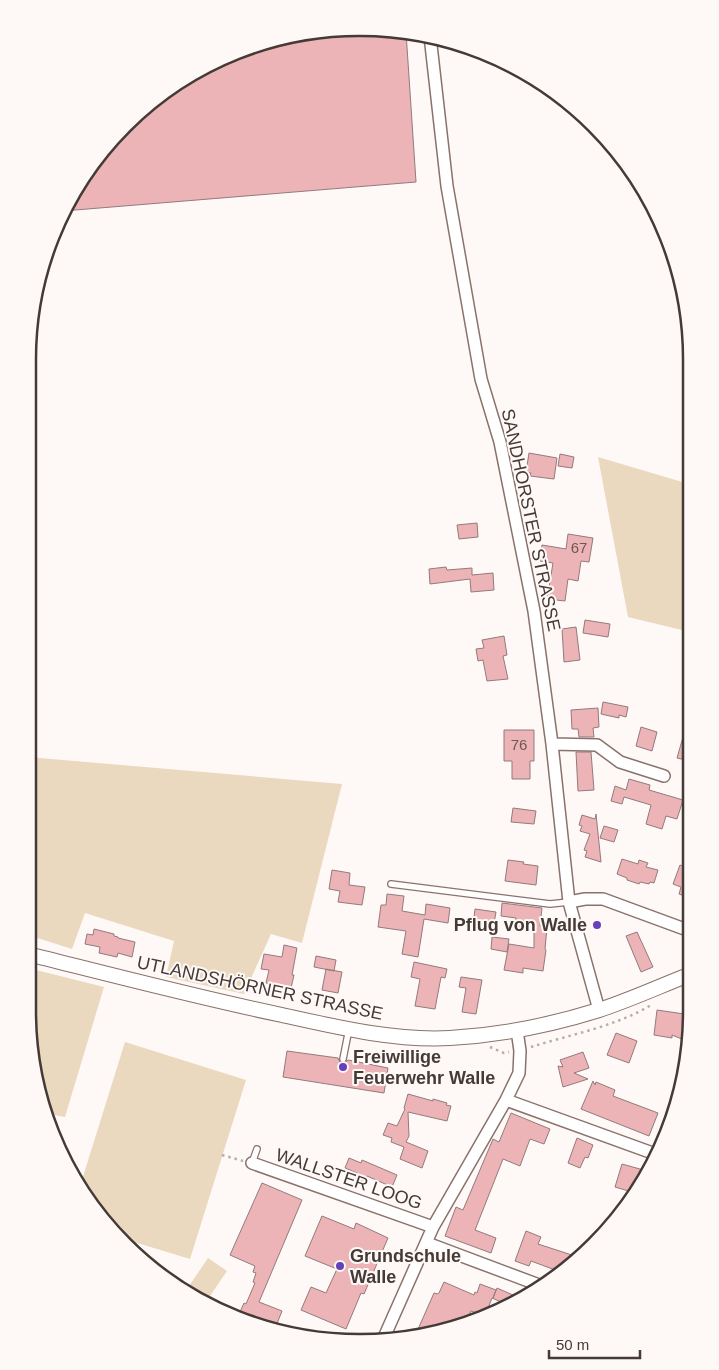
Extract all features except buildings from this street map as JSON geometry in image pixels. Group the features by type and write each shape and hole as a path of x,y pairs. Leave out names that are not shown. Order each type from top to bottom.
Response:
{"street":[{"name":"SANDHORSTER STRASSE","path":"431,44 447,186 481,379 500,442 534,611 552,744 569,902 600,1010"},
{"path":"552,744 597,745 620,762 664,776"},
{"path":"569,902 585,899 603,899 683,928"},
{"name":"UTLANDSHÖRNER STRASSE","path":"36,956 204,998 349,1029 404,1036 448,1038 517,1030 600,1010 683,977"},
{"name":"WALLSTER LOOG","path":"386,1332 434,1227 506,1100 519,1073 520,1051 517,1030"},
{"path":"506,1100 650,1152"},
{"name":"WALLSTER LOOG","path":"252,1163 434,1227"},
{"path":"427,1243 533,1283"}],"lane":[{"path":"391,884 550,904 569,902"},
{"path":"343,1059 349,1029"},
{"path":"252,1163 257,1150"}],"path":[{"path":"520,1051 604,1025"},
{"path":"222,1155 252,1163"}],"shaded area":[{"path":"598,457 683,482 683,630 628,617"},
{"path":"36,758 342,784 302,943 271,934 244,994 166,977 174,941 85,913 72,949 36,938"},
{"path":"36,970 104,987 65,1117 53,1115 42,1074 37,1032"},
{"path":"125,1042 246,1080 190,1259 134,1242 116,1224 83,1177"},
{"path":"208,1258 227,1271 210,1296 190,1285"}],"place":[{"name":"Pflug von Walle","path":"597,925"},
{"name":"Freiwillige Feuerwehr Walle","path":"343,1067"},
{"name":"Grundschule Walle","path":"340,1266"}]}
